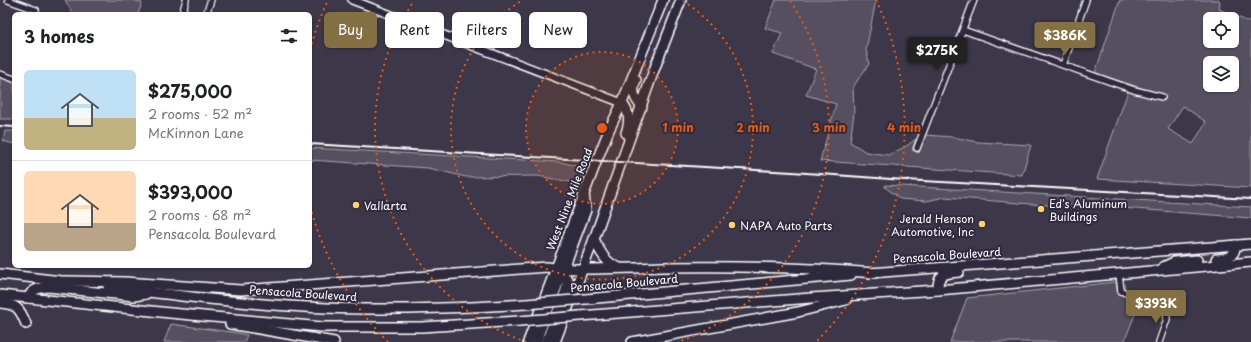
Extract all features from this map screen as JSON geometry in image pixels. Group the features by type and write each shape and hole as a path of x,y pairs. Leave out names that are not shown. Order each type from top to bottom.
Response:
{"main road":[{"name":"West Nine Mile Road","path":"528,342 586,210 584,193 663,0"},
{"path":"555,342 681,0"},
{"path":"642,107 635,100 633,90 634,84 654,37 652,26"},
{"path":"622,103 629,116 629,124 622,142 623,156"},
{"path":"594,239 600,252 612,266 625,269"},
{"name":"Pensacola Boulevard","path":"0,274 281,305 326,308 433,309 526,304 875,273 1251,244"},
{"path":"1156,270 1174,262 1227,258 1234,253 1235,245"},
{"path":"0,295 295,325 369,328 469,325 811,298 938,290 1251,262"},
{"path":"938,290 938,282 945,274 990,270 1011,263"},
{"path":"65,281 125,282 241,290 547,267 560,270 710,266 827,269 875,273"},
{"path":"537,342 560,270"},
{"path":"546,342 568,281 560,270"},
{"path":"28,298 31,292 48,287 134,296 155,292"},
{"path":"632,342 798,312 866,295"},
{"path":"0,303 12,304 19,309 26,324"},
{"path":"170,313 334,342"}],"street":[{"path":"8,0 36,10"},
{"path":"183,12 186,0"},
{"path":"207,12 211,0"},
{"path":"352,0 622,103"},
{"path":"917,148 974,0"},
{"path":"1063,65 1086,0"},
{"path":"962,30 1134,90 1162,97"},
{"path":"0,74 12,78"},
{"path":"1119,274 1121,291 1146,301 1179,311"},
{"path":"1159,342 1167,319 1165,307"}],"shaded area":[{"path":"65,0 133,0 142,3 139,12 72,12"},
{"path":"776,0 876,0 866,50 869,64 853,87 854,113 850,142 866,152 888,155 905,147 916,139 912,150 919,153 925,135 953,137 978,142 1031,145 1022,175 820,161 836,104 806,95 816,69 773,54 782,33 765,28"},
{"path":"1120,0 1219,0 1219,9 1226,12 1203,12 1203,48 1239,48 1239,18 1251,23 1251,188 1097,179 1128,91 1164,101 1166,95 1095,73","holes":["1183,106 1206,122 1193,144 1168,129"]},
{"path":"0,77 12,81 12,119 0,119"},
{"path":"5,131 12,131 12,143 3,141"},
{"path":"312,148 560,162 586,168 581,179 570,182 538,176 466,177 428,168 312,160"},
{"path":"885,185 1251,207 1251,218 1084,205 1044,205 945,197 926,201 900,199 885,187"},
{"path":"1116,282 1117,291 1120,294 1140,302 1124,342 950,342 967,298"},
{"path":"171,324 247,335 244,342 164,342"}],"railway":[{"path":"0,126 12,127"},
{"path":"312,144 905,180 1251,199"}],"place":[{"name":"Vallarta","path":"356,205"},
{"name":"Ed's Aluminum Buildings","path":"1041,209"},
{"name":"Jerald Henson Automotive, Inc","path":"982,224"},
{"name":"NAPA Auto Parts","path":"732,225"}]}
